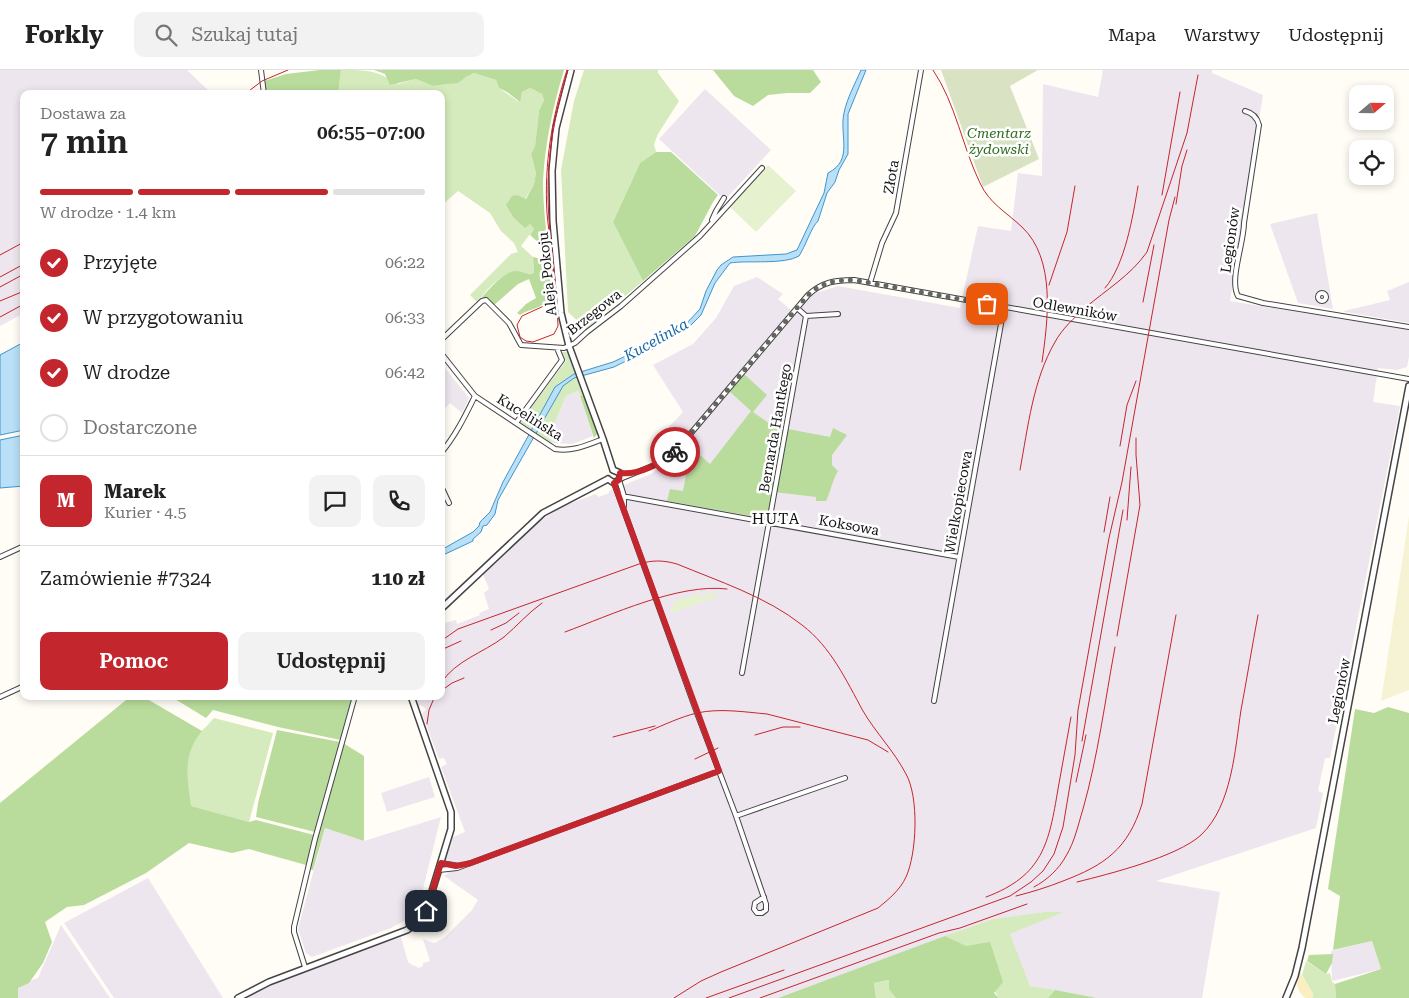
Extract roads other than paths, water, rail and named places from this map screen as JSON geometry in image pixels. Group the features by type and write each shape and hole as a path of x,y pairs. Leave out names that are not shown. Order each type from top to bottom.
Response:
{"street":[{"path":"261,70 264,90"},
{"name":"Aleja Pokoju","path":"571,70 556,128 551,194 562,313 569,346 613,470"},
{"name":"Złota","path":"870,283 882,243 896,213 921,70"},
{"name":"Legionów","path":"1246,111 1256,117 1259,125 1244,234 1235,280 1235,290 1238,296 1263,303 1409,327"},
{"name":"Brzegowa","path":"445,336 482,301 486,300 509,323 521,345 564,348 576,343 700,236 762,168"},
{"name":"Brzegowa","path":"712,223 716,211 724,198"},
{"name":"Odlewników","path":"618,479 638,473 657,464 675,452 814,289 827,282 839,280 854,280 1409,379"},
{"path":"797,308 806,316 838,314"},
{"name":"Wielkopiecowa","path":"934,701 1004,308"},
{"name":"Bernarda Hantkego","path":"742,673 806,316"},
{"path":"516,423 562,360 557,348"},
{"name":"Kucelińska","path":"445,358 475,396 555,449 575,449 603,438"},
{"name":"Legionów","path":"1286,998 1296,976 1302,948 1409,386"},
{"path":"445,447 455,435 475,396"},
{"path":"608,479 608,474 613,470 624,496 624,508"},
{"path":"445,605 543,513 608,479 618,479"},
{"path":"618,479 618,493 634,540 764,897"},
{"name":"Koksowa","path":"618,493 624,496 959,557"},
{"path":"445,494 449,503"},
{"path":"0,557 20,548"},
{"path":"0,697 20,688"},
{"path":"305,968 294,927 315,839 354,700"},
{"path":"238,998 269,982 396,934 415,925 426,911 451,830 452,812 412,700"},
{"path":"439,870 447,870 464,865 719,771"},
{"path":"736,816 845,778"},
{"path":"441,863 456,866 464,865"}],"water":[{"path":"861,70 866,70 848,114 848,154 835,182 827,193 818,221 813,227 799,256 792,259 775,261 730,263 715,283 701,315 689,327 677,335 666,339 653,349 614,367 574,378 563,386 498,500 495,514 487,525 483,526 481,532 473,541 445,554 445,548 473,532 490,512 503,482 555,387 574,374 613,362 649,345 686,324 700,309 706,291 717,270 733,257 786,254 797,250 824,193 828,173 836,168 841,161 844,146 843,121 849,96"},
{"path":"20,344 20,431 0,435 0,355"},
{"path":"20,436 20,486 0,488 0,440"}],"tram line":[{"path":"567,70 553,123 548,159 546,195 553,263 553,293 551,300 546,305 522,316 517,325 520,337 526,341 533,342 554,334 558,326 548,183 553,134 568,70"}],"railway":[{"path":"250,90 262,81 288,70"},
{"path":"933,70 948,97 974,169 984,190 993,202 1022,227 1033,240 1040,256 1045,273 1047,291 1046,328 1042,362"},
{"path":"1020,470 1036,388 1055,342 1085,308 1126,275 1147,252 1187,133 1198,75"},
{"path":"1162,195 1180,92"},
{"path":"1176,204 1182,166 1187,150"},
{"path":"1049,285 1067,232 1075,186"},
{"path":"1105,288 1118,267 1123,254 1131,225 1138,186"},
{"path":"729,998 1010,896 1031,882 1043,871 1054,854 1063,827 1075,755 1078,710 1109,538 1122,482 1169,220 1175,197"},
{"path":"0,255 20,244"},
{"path":"1143,302 1154,245"},
{"path":"0,277 20,266"},
{"path":"0,287 20,276"},
{"path":"0,301 20,293"},
{"path":"0,317 20,306"},
{"path":"1120,446 1127,405 1136,381"},
{"path":"1117,636 1140,505 1136,438"},
{"path":"1127,520 1131,467"},
{"path":"1104,532 1110,497"},
{"path":"1082,741 1123,510"},
{"path":"445,638 458,629 639,564 662,561 677,564 725,583 773,606 802,625 830,654 863,711 906,774 910,784 915,810 915,825 910,867 904,882 878,908 721,972 701,981 674,998"},
{"path":"565,632 624,609 667,595 708,588 727,589"},
{"path":"445,678 454,668 504,637 542,603"},
{"path":"491,630 506,623 519,613"},
{"path":"1016,896 1052,885 1091,869 1113,853 1130,833 1142,804 1176,615"},
{"path":"1077,882 1142,864 1176,851 1201,835 1211,823 1226,793 1234,759 1258,615"},
{"path":"445,648 461,641"},
{"path":"1034,887 1056,870 1063,861 1074,839 1093,769 1115,647"},
{"path":"445,688 464,678"},
{"path":"427,724 429,710 433,700"},
{"path":"649,731 697,713 741,711 767,714 868,740 888,752"},
{"path":"986,897 1005,889 1020,879 1040,855 1051,826 1071,717"},
{"path":"613,737 655,726"},
{"path":"755,735 783,727 800,727"},
{"path":"1076,782 1086,735"},
{"path":"695,759 718,748"},
{"path":"760,998 939,933 960,928 1027,904"},
{"path":"706,998 784,970"}],"district":[{"name":"HUTA","path":"776,519"}],"park label":[{"name":"Cmentarz żydowski","path":"999,142"}],"water label":[{"name":"Kucelinka","path":"656,340"}]}
